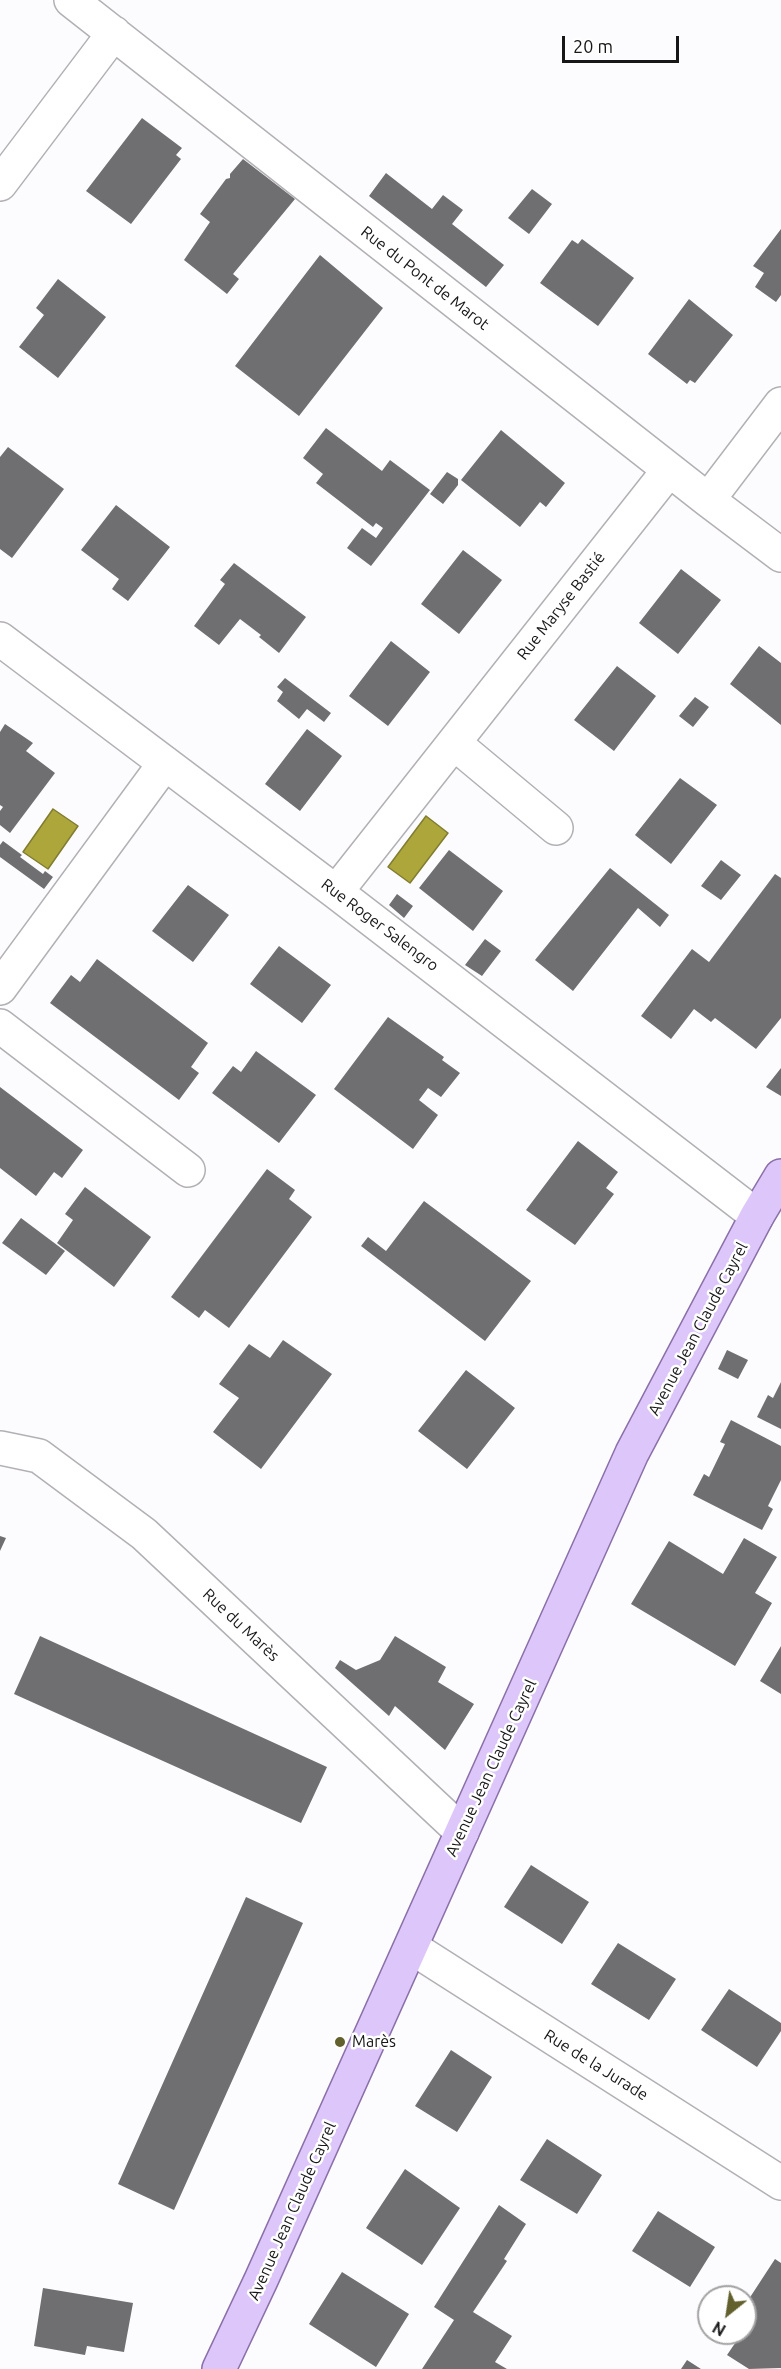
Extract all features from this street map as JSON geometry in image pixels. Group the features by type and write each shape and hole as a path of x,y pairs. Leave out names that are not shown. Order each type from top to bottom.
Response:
{"main road":[{"name":"Avenue Jean Claude Cayrel","path":"222,2368 632,1453 757,1216 781,1176"}],"street":[{"name":"Rue du Pont de Marot","path":"71,0 669,470 781,555"},
{"path":"0,184 114,33"},
{"path":"708,500 781,404"},
{"name":"Rue Maryse Bastié","path":"336,892 669,470"},
{"name":"Rue Roger Salengro","path":"0,639 336,892 757,1216"},
{"path":"454,743 556,828"},
{"path":"0,988 165,763"},
{"path":"0,1026 188,1170"},
{"name":"Rue du Marès","path":"0,1449 39,1456 144,1534 462,1832"},
{"name":"Rue de la Jurade","path":"411,1947 781,2183"}],"shaded area":[{"path":"53,809 78,826 48,869 23,852"},
{"path":"426,816 448,833 410,883 388,867"}],"building":[{"path":"142,118 182,148 176,155 181,159 131,224 86,191"},
{"path":"243,159 295,199 233,274 239,279 227,294 184,260 210,222 200,214"},
{"path":"386,173 432,209 443,195 463,210 452,224 504,265 486,287 369,196"},
{"path":"532,189 552,204 529,234 508,218"},
{"path":"781,229 781,295 776,302 755,287 764,273 753,266"},
{"path":"582,239 634,278 598,326 540,283 572,240 578,244"},
{"path":"320,255 383,308 299,416 235,366"},
{"path":"58,279 106,317 58,378 19,347 44,315 36,308"},
{"path":"689,299 733,335 695,383 690,380 687,384 648,354"},
{"path":"326,428 382,471 390,460 430,490 371,566 347,548 362,528 376,538 383,528 376,523 373,527 316,483 323,474 303,458"},
{"path":"501,430 565,483 546,507 540,502 520,527 461,480"},
{"path":"8,447 64,489 12,558 0,549 0,457"},
{"path":"447,472 458,479 458,485 443,504 430,494"},
{"path":"116,505 170,547 128,601 112,589 119,579 81,550"},
{"path":"463,550 502,580 459,634 421,604"},
{"path":"234,563 306,617 279,653 240,619 219,645 194,626 225,584 220,580"},
{"path":"681,569 721,600 678,654 639,623"},
{"path":"391,641 430,672 388,726 349,696"},
{"path":"759,646 781,663 781,725 730,684"},
{"path":"617,666 656,696 614,751 574,720"},
{"path":"285,678 331,713 324,722 307,709 299,719 277,701 283,692 277,687"},
{"path":"695,697 709,707 693,727 679,716"},
{"path":"5,724 33,743 26,751 55,773 10,833 0,825 0,811 3,807 0,805 0,732"},
{"path":"307,729 342,756 300,811 265,784"},
{"path":"680,778 717,805 671,864 635,835"},
{"path":"3,841 43,874 45,871 53,877 44,889 0,857 0,845"},
{"path":"449,850 503,891 473,931 419,888"},
{"path":"721,860 741,875 721,900 701,886"},
{"path":"610,868 669,915 660,927 638,908 573,991 535,960"},
{"path":"775,874 781,878 781,1018 756,1049 715,1018 711,1022 694,1009 671,1039 641,1016 692,949 709,962"},
{"path":"188,885 229,915 193,962 152,931"},
{"path":"397,894 413,906 404,918 389,905"},
{"path":"485,939 501,951 482,976 465,965"},
{"path":"279,946 331,985 302,1023 250,984"},
{"path":"97,959 208,1043 191,1067 199,1073 179,1100 50,1003 71,975 80,982"},
{"path":"388,1017 444,1057 442,1060 460,1073 441,1097 428,1088 419,1100 438,1115 413,1149 334,1089"},
{"path":"256,1051 316,1095 279,1143 212,1093 233,1066 241,1072"},
{"path":"781,1068 781,1096 766,1087"},
{"path":"0,1087 83,1150 62,1178 54,1172 36,1196 0,1168"},
{"path":"578,1141 618,1172 606,1188 614,1194 575,1245 526,1210"},
{"path":"267,1169 295,1190 289,1199 312,1217 229,1328 205,1310 199,1318 171,1297"},
{"path":"85,1187 151,1237 114,1287 57,1243 73,1220 65,1214"},
{"path":"424,1201 531,1281 485,1341 361,1246 368,1237 386,1251"},
{"path":"21,1218 65,1251 46,1275 2,1243"},
{"path":"283,1340 332,1374 261,1469 213,1432 239,1398 219,1384 249,1344 270,1358"},
{"path":"727,1350 748,1360 738,1379 718,1369"},
{"path":"466,1370 515,1408 467,1469 418,1431"},
{"path":"781,1382 781,1429 757,1417 768,1395 773,1398"},
{"path":"731,1420 781,1446 781,1480 768,1506 773,1509 762,1530 693,1495 704,1474 709,1477 725,1444 720,1442"},
{"path":"0,1536 6,1538 0,1551"},
{"path":"744,1538 777,1557 755,1593 772,1603 735,1666 631,1604 669,1541 723,1574"},
{"path":"40,1636 327,1767 301,1823 14,1694"},
{"path":"395,1636 446,1667 438,1682 474,1704 445,1750 395,1706 389,1716 335,1668 340,1660 356,1670 380,1660"},
{"path":"781,1646 781,1694 760,1681"},
{"path":"531,1865 589,1902 562,1944 504,1907"},
{"path":"246,1897 303,1923 174,2210 118,2184"},
{"path":"618,1943 676,1979 649,2020 591,1984"},
{"path":"729,1989 781,2023 781,2031 757,2067 701,2030"},
{"path":"451,2050 492,2077 457,2132 415,2106"},
{"path":"547,2139 602,2175 577,2214 520,2180"},
{"path":"405,2169 460,2208 422,2265 366,2228"},
{"path":"499,2205 526,2224 504,2259 507,2261 473,2312 512,2336 495,2362 507,2369 422,2369 454,2320 434,2307"},
{"path":"658,2211 715,2247 690,2287 632,2251"},
{"path":"775,2259 781,2263 781,2368 749,2369 727,2355 734,2345 757,2345 757,2287"},
{"path":"342,2272 409,2314 376,2367 309,2324"},
{"path":"43,2288 133,2303 124,2352 87,2346 85,2355 34,2346"},
{"path":"687,2360 701,2369 681,2369"}],"place":[{"name":"Marès","path":"340,2042"}]}
